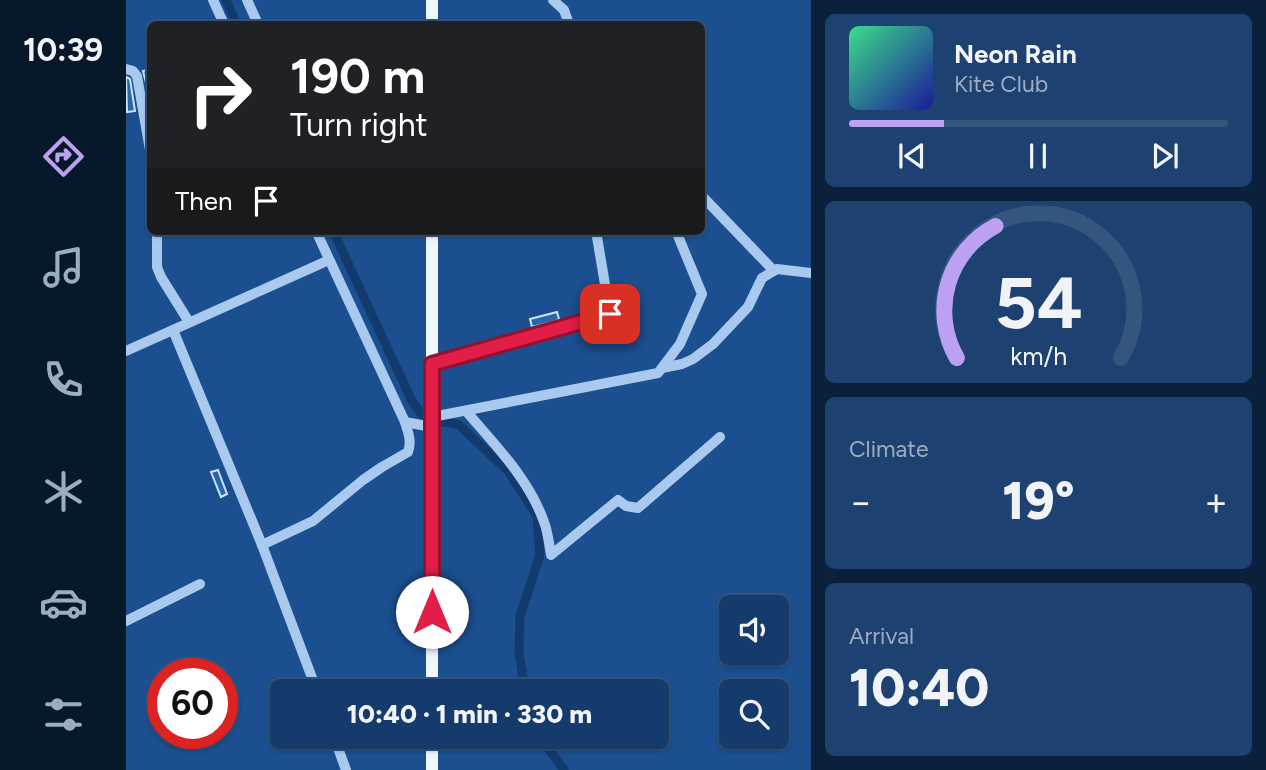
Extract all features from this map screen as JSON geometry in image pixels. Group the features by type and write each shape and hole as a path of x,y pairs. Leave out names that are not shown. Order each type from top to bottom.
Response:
{"main road":[{"path":"432,0 432,21"},
{"path":"432,235 432,679"},
{"path":"432,749 432,770"}],"street":[{"path":"213,0 222,21"},
{"path":"247,0 257,21"},
{"path":"553,0 564,10 568,21"},
{"path":"126,69 137,76 147,133"},
{"path":"705,199 774,271"},
{"path":"157,235 157,267 189,322"},
{"path":"262,545 313,522 382,467 408,452 410,438 405,422 318,235"},
{"path":"432,364 610,314 597,235"},
{"path":"405,422 432,422 466,411 658,373 680,344 702,294 679,235"},
{"path":"126,351 329,260"},
{"path":"662,368 693,359 713,344 748,307 761,278 777,269 811,273"},
{"path":"173,330 262,545 312,679"},
{"path":"466,411 515,469 530,492 545,523 551,555 618,499 626,506 638,508 720,437"},
{"path":"126,621 200,584"},
{"path":"338,749 346,770"}],"building":[{"path":"147,70 147,87 143,71"},
{"path":"126,77 130,79 135,111 127,112"},
{"path":"557,312 559,319 556,321 532,327 530,319"},
{"path":"218,470 227,494 221,497 211,472"}],"waterway":[{"path":"226,0 236,21"},
{"path":"335,235 412,401 422,415"},
{"path":"440,421 459,425 508,471 537,516 540,555 520,616 519,652 523,679"},
{"path":"549,749 564,770"}],"route":[{"path":"432,612 432,364 610,314"}]}
